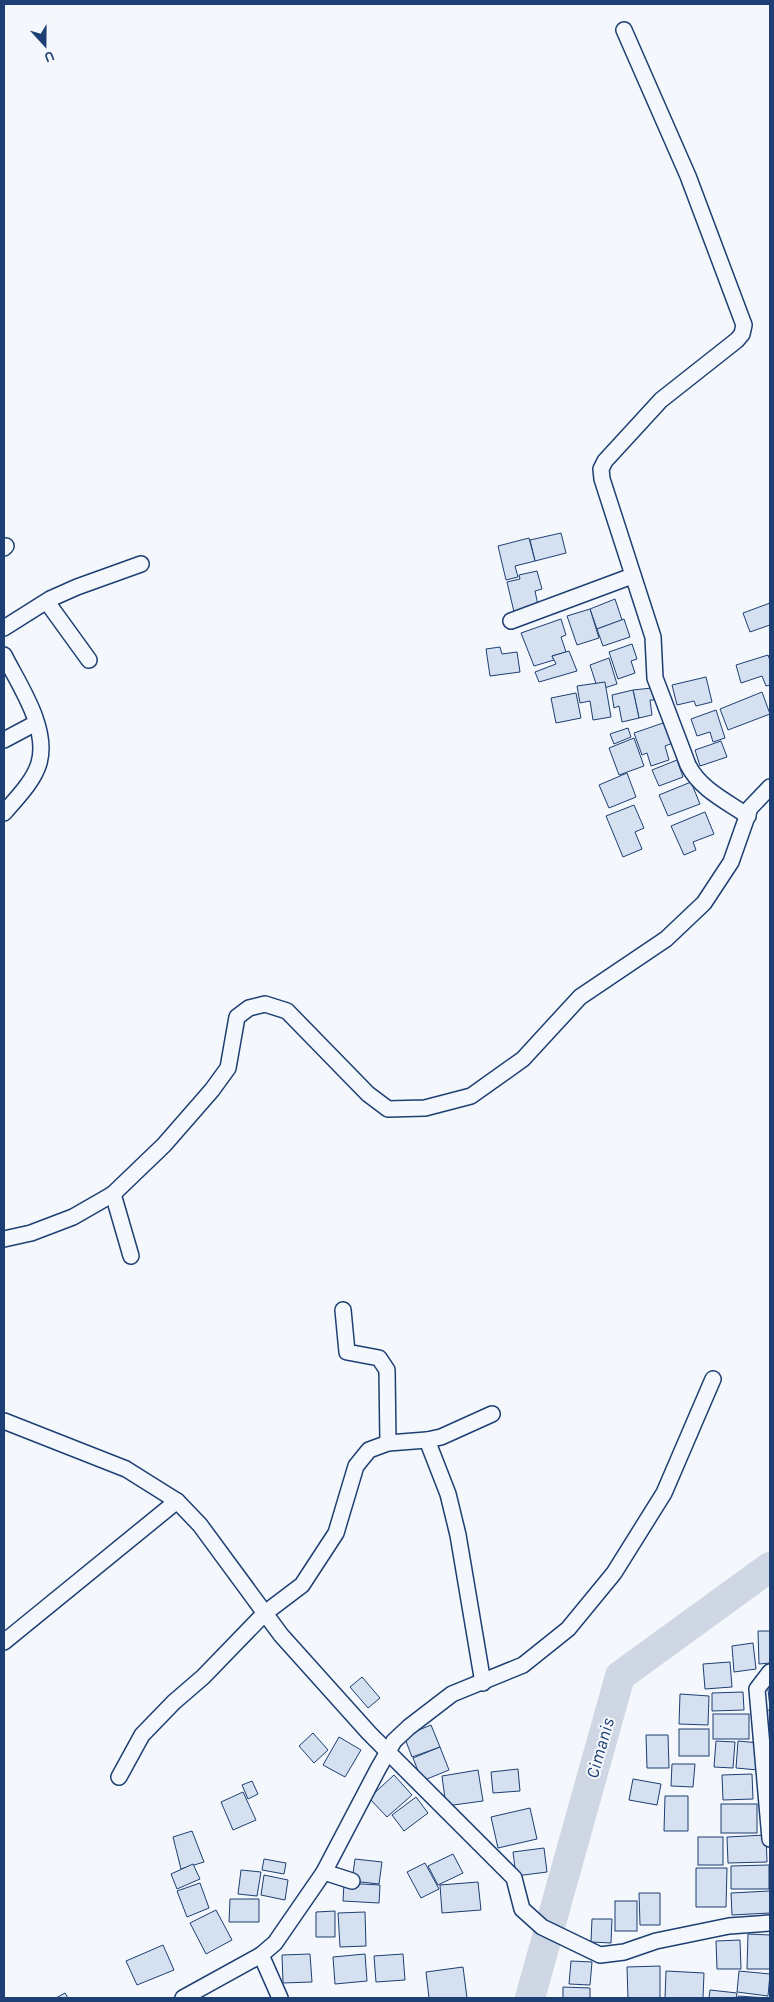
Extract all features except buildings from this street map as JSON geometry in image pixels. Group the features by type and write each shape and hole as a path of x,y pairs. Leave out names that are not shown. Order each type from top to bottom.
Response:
{"street":[{"path":"624,30 688,176 744,325 742,334 737,340 662,400 605,461 601,468 602,479 653,637 655,648 654,670 657,686 694,777 748,816"},
{"path":"4,628 47,602 77,587 141,564"},
{"path":"511,621 632,576"},
{"path":"47,602 89,660"},
{"path":"4,657 28,702 40,732 42,750 39,764 33,776 4,813"},
{"path":"4,740 36,723"},
{"path":"4,1239 31,1232 73,1217 113,1194 164,1145 212,1090 228,1068 237,1017 249,1008 265,1004 287,1010 368,1094 388,1109 425,1108 471,1096 523,1059 580,997 666,938 704,903 732,862 750,808 770,786"},
{"path":"113,1194 131,1256"},
{"path":"343,1310 347,1352 379,1358 387,1370 388,1443"},
{"path":"183,1998 261,1955 275,1943 324,1872 385,1748 442,1700 523,1665 568,1629 614,1573 664,1493 713,1379"},
{"path":"119,1777 142,1735 174,1702 203,1677 265,1613 302,1585 336,1532 356,1466 369,1450 388,1443 441,1437 492,1414"},
{"path":"4,1421 126,1469 177,1501 200,1525 281,1636 369,1733 514,1878 522,1908 542,1927 600,1955 624,1952 656,1941 729,1926 770,1924"},
{"path":"427,1440 448,1494 458,1535 483,1683"},
{"path":"4,1642 177,1501"},
{"path":"770,1672 757,1689 770,1838"},
{"path":"324,1872 352,1882"},
{"path":"261,1955 280,1998"}],"waterway":[{"name":"Cimanis","path":"530,1998 620,1676 770,1567"}]}
